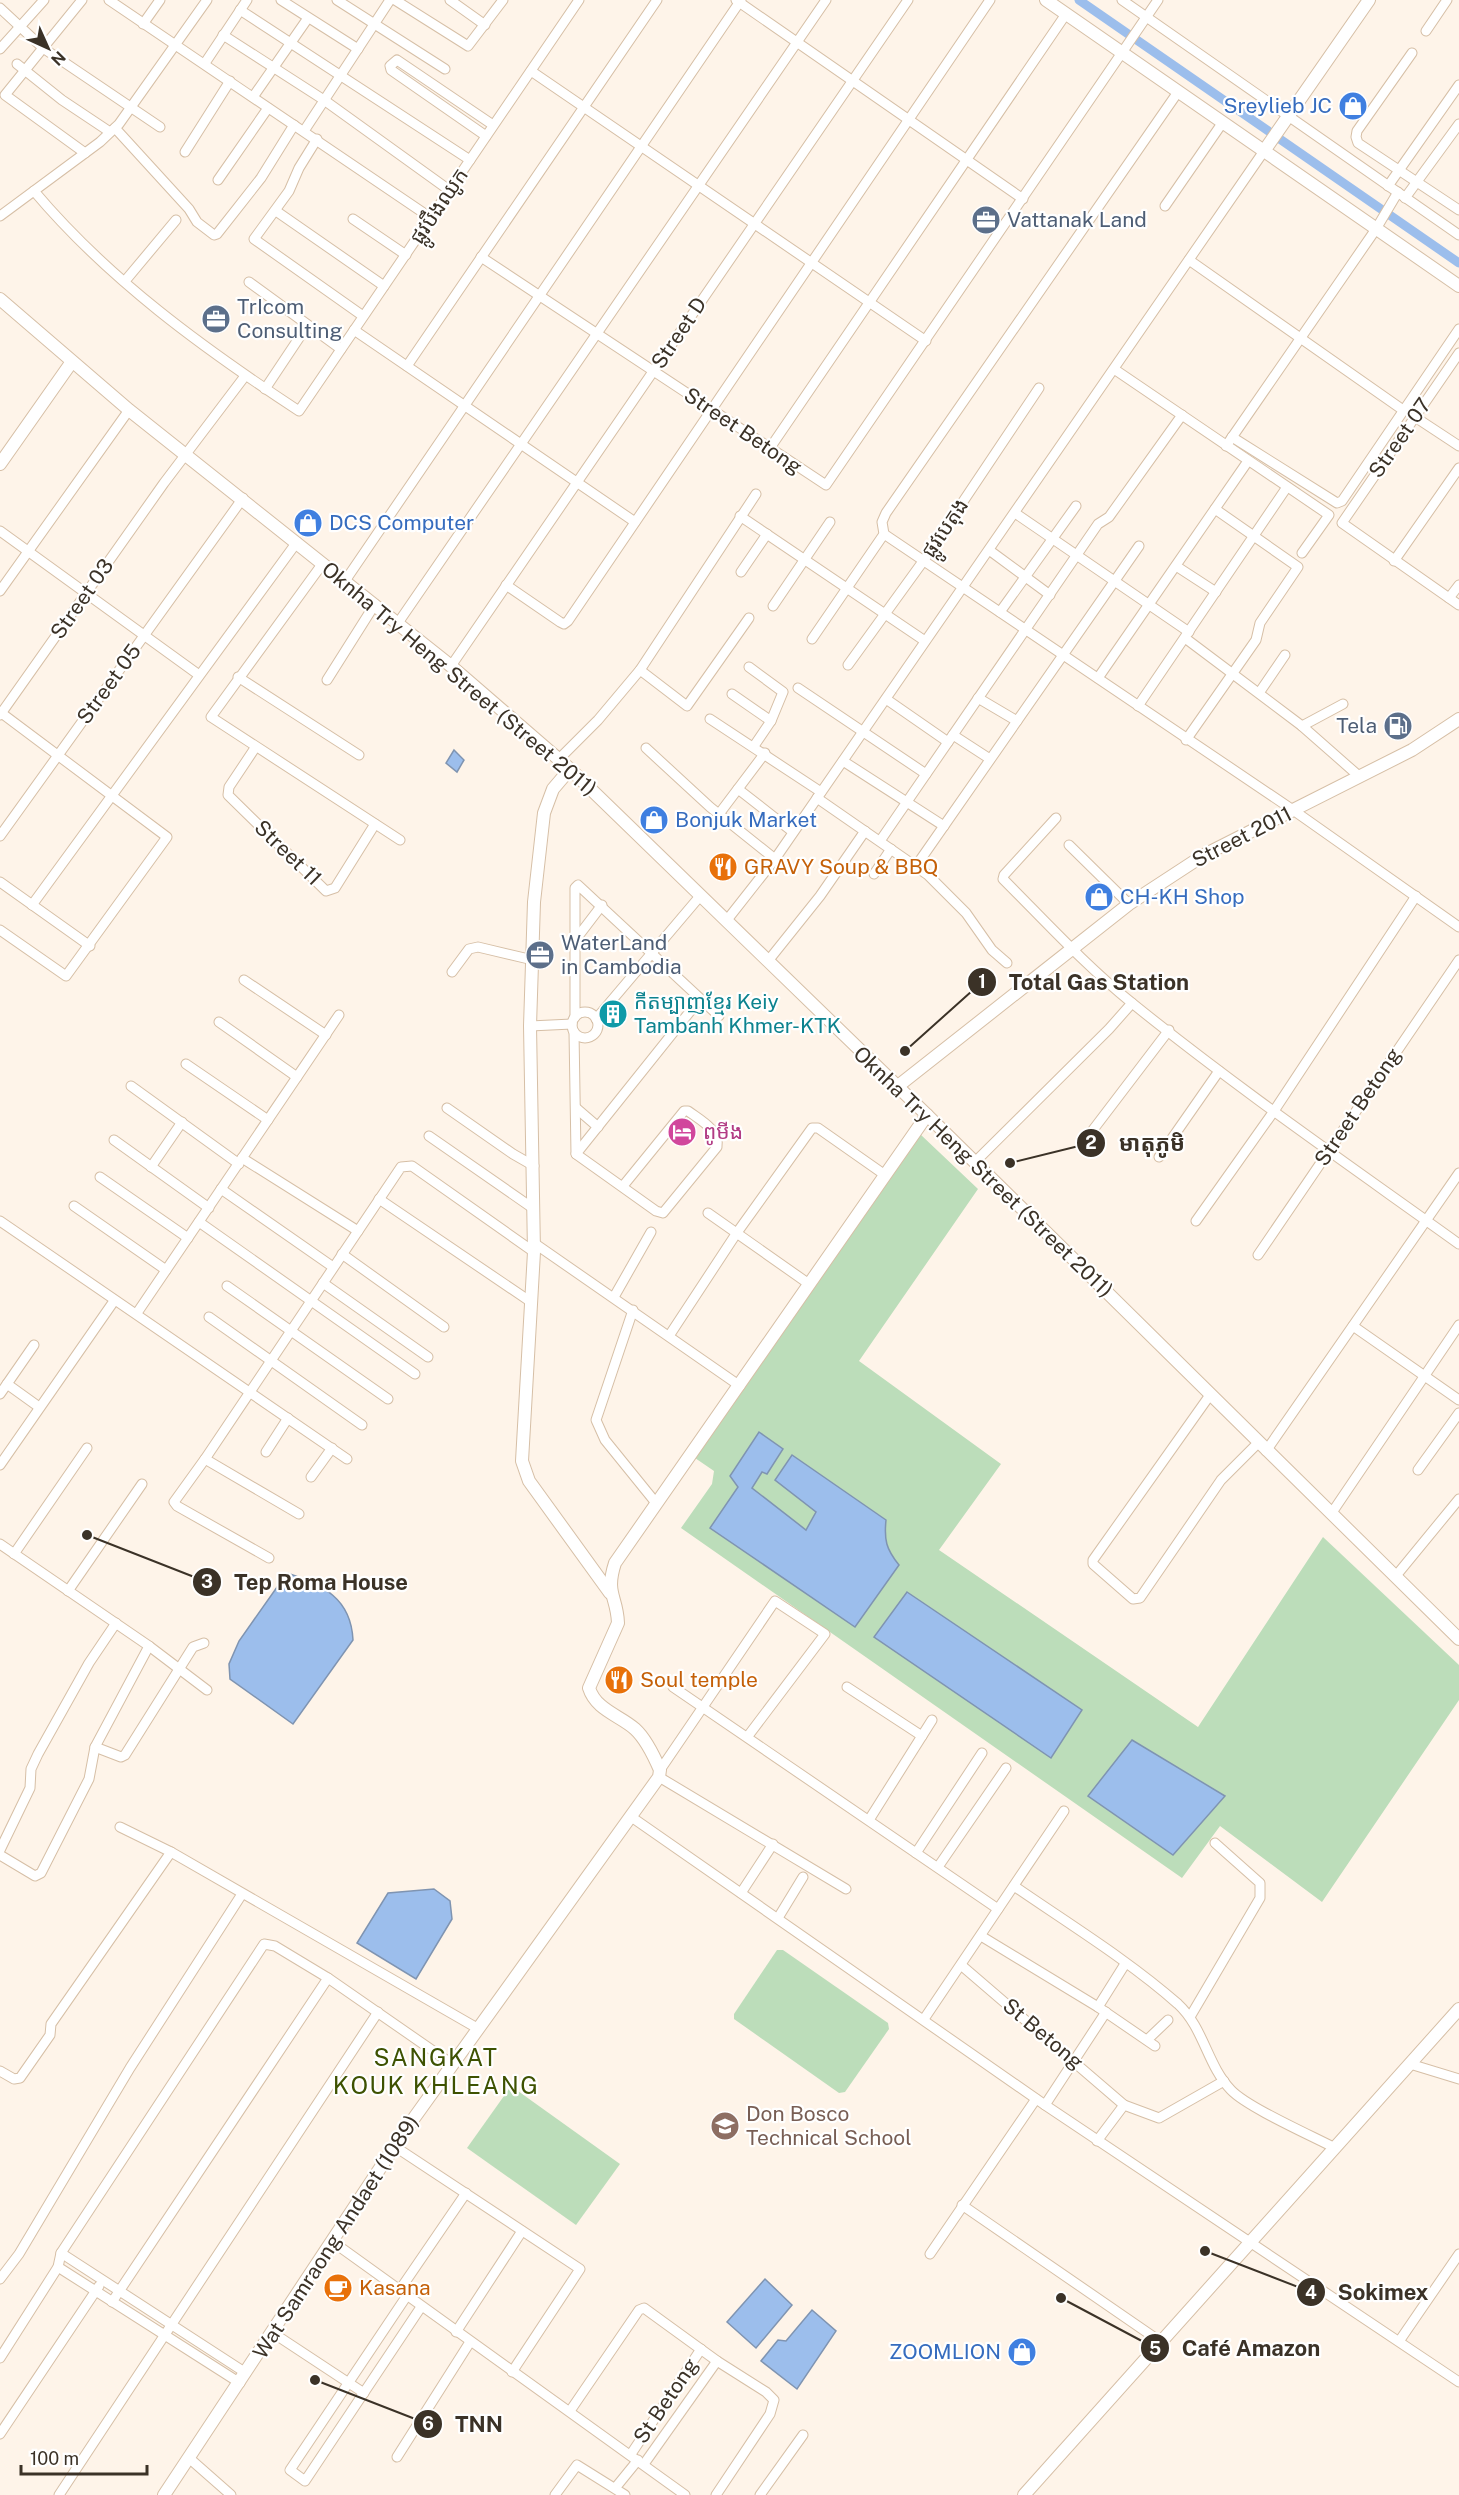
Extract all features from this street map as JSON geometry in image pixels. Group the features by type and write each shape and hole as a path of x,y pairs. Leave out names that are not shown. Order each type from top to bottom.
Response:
{"main road":[{"path":"1046,0 1124,50 1178,92 1267,148 1378,225 1459,286"},
{"path":"1267,148 1369,0"},
{"name":"Oknha Try Heng Street (Street 2011)","path":"0,300 71,363 451,666 570,769 727,920 834,1028 898,1086 1459,1639"},
{"path":"0,464 71,363"},
{"name":"Street 2011","path":"898,1086 1129,904 1204,855 1412,750 1459,719"},
{"path":"570,769 553,789 544,813 534,902 530,1026 534,1247 522,1461 536,1491 610,1593 617,1611 618,1623 589,1688 604,1709 635,1729 647,1744 660,1773"},
{"path":"610,1593 615,1563 927,1115"},
{"name":"Wat Samraong Andaet (1089)","path":"164,2495 333,2242 394,2146 660,1773"},
{"path":"1024,2495 1459,2009"}],"street":[{"path":"0,50 44,0"},
{"path":"82,0 43,48 20,67 5,95 85,153"},
{"path":"110,0 430,218"},
{"path":"143,24 160,0"},
{"path":"0,216 113,130 132,109 207,0"},
{"path":"205,63 247,0"},
{"path":"281,0 358,49"},
{"path":"338,0 445,69"},
{"path":"304,131 390,0"},
{"path":"395,0 468,46 503,0"},
{"path":"450,0 485,25"},
{"path":"407,366 657,0"},
{"path":"398,623 826,0"},
{"name":"Street D","path":"451,666 908,0"},
{"path":"506,585 564,624 990,0"},
{"path":"1122,0 1144,20 1459,235"},
{"path":"531,71 926,341 1158,0"},
{"path":"1426,31 1448,0"},
{"path":"345,581 739,1 1023,199"},
{"name":"ផ្លូវបឹងឈូក","path":"265,389 299,411 531,71 575,2"},
{"path":"0,8 43,48 160,127"},
{"path":"240,10 470,160"},
{"path":"770,448 1066,14"},
{"path":"254,97 308,18"},
{"path":"223,35 324,100 450,190"},
{"path":"1412,52 1357,131 1356,137 1358,143 1459,210"},
{"path":"486,136 391,70 390,66 397,60 493,125"},
{"path":"20,67 62,100 113,130 182,201 197,222 214,235 261,178 294,125"},
{"path":"185,152 230,81"},
{"path":"1388,186 1459,85"},
{"path":"812,639 884,534 882,522 886,513 1178,92"},
{"path":"218,180 268,108"},
{"path":"1165,206 1223,122"},
{"path":"1226,446 1378,225 1399,196 1417,182 1459,124"},
{"path":"317,140 276,211 255,236 257,243 363,316"},
{"path":"727,920 794,832 1267,148"},
{"path":"34,191 74,234 171,321 265,389 307,326"},
{"path":"276,211 384,286"},
{"path":"353,219 406,255"},
{"path":"125,281 176,220"},
{"name":"Street Betong","path":"481,257 826,485 926,341"},
{"path":"1189,260 1403,410"},
{"path":"249,282 341,349"},
{"path":"1232,437 1337,504 1342,501 1459,329"},
{"path":"354,330 635,522"},
{"name":"Street 07","path":"1394,561 1342,523 1459,352"},
{"path":"1114,369 1329,515 1302,553"},
{"name":"Street 03","path":"0,714 164,483 163,479 185,455 245,376"},
{"name":"ផ្លូវបេតុង","path":"848,665 924,560 1039,388"},
{"path":"0,591 129,410"},
{"path":"880,841 1098,524 1109,518 1182,415"},
{"path":"1415,417 1459,446"},
{"path":"1098,678 1248,461"},
{"path":"1459,468 1394,561 1459,605"},
{"path":"1138,706 1287,487"},
{"path":"558,760 598,720 640,670 756,494"},
{"name":"Street 05","path":"0,836 243,498"},
{"path":"1000,612 1076,506"},
{"path":"1186,740 1256,640 1260,622 1298,567 1215,509"},
{"path":"1015,513 1149,604 1233,674 1302,726 1360,777"},
{"path":"741,516 926,641"},
{"path":"773,606 830,522"},
{"path":"0,531 199,675"},
{"path":"741,572 767,534"},
{"path":"884,534 1186,740 1293,810 1459,927"},
{"path":"32,905 297,542"},
{"path":"916,866 1139,546"},
{"path":"989,550 1050,594"},
{"path":"323,563 211,717 255,748 400,840"},
{"path":"1176,566 1216,592"},
{"path":"1449,598 1459,585"},
{"path":"327,680 375,604"},
{"path":"640,670 687,706 749,618"},
{"path":"1259,693 1285,655"},
{"path":"749,667 783,692 771,721 753,746"},
{"path":"238,677 359,755"},
{"path":"798,688 926,774"},
{"path":"732,694 771,721"},
{"path":"978,698 1017,721"},
{"path":"886,699 950,739 990,759"},
{"path":"1302,726 1343,704"},
{"path":"0,714 112,794 167,837 66,976 0,930"},
{"path":"710,719 765,753 865,831 928,875 966,913 992,950 1007,963"},
{"name":"Street 11","path":"255,748 229,787 228,795 326,891 334,888 375,824"},
{"path":"646,748 718,814 775,859"},
{"path":"718,814 765,753"},
{"path":"843,761 944,826"},
{"path":"738,789 794,832"},
{"path":"1056,818 1003,878 1132,1003 1219,1071 1459,1244"},
{"path":"768,961 820,896 865,831"},
{"path":"1069,845 1129,904"},
{"path":"874,874 891,849"},
{"path":"0,882 90,946"},
{"path":"576,1154 573,944 576,886 580,886 602,906 719,1016"},
{"path":"596,1019 650,952 701,895"},
{"path":"1196,1221 1274,1111 1416,896"},
{"path":"573,944 602,906"},
{"path":"452,972 469,949 478,947 532,960"},
{"name":"Street Betong","path":"1258,1255 1459,960"},
{"path":"244,980 326,1035"},
{"path":"576,1154 700,999"},
{"path":"974,1162 1109,1029 1132,1003"},
{"path":"530,1026 574,1025 586,1012 596,1019 598,1027 593,1035 585,1038 574,1025"},
{"path":"137,1313 339,1015"},
{"path":"219,1022 297,1077"},
{"path":"1086,1140 1169,1030"},
{"path":"186,1064 268,1120"},
{"path":"1160,1157 1219,1071"},
{"path":"131,1086 240,1161 357,1231"},
{"path":"447,1108 513,1155 534,1166"},
{"path":"576,1108 598,1127"},
{"path":"576,1154 656,1211 663,1213 717,1147 718,1140 715,1133 688,1111 684,1111 623,1186"},
{"path":"151,1167 182,1122"},
{"path":"669,1336 736,1234 812,1128 818,1128 885,1175"},
{"path":"429,1136 534,1209"},
{"path":"114,1140 209,1208"},
{"path":"269,1558 177,1506 174,1502 205,1460 401,1167 411,1166 614,1297 740,1386"},
{"path":"1210,1395 1093,1560 1093,1564 1133,1599 1140,1598 1221,1480 1262,1447 1353,1326 1459,1173"},
{"path":"100,1177 188,1238"},
{"path":"221,1189 333,1267"},
{"path":"379,1199 531,1302"},
{"path":"74,1206 166,1270"},
{"path":"708,1213 809,1284"},
{"path":"0,1221 347,1459"},
{"path":"199,1222 312,1299 415,1374"},
{"path":"614,1297 651,1232"},
{"path":"342,1254 444,1328"},
{"path":"323,1283 428,1357"},
{"path":"227,1286 388,1400"},
{"path":"0,1465 114,1300"},
{"path":"633,1310 597,1419 605,1440 656,1503"},
{"path":"209,1317 362,1425"},
{"path":"1331,1514 1459,1325"},
{"path":"1353,1326 1459,1400"},
{"path":"0,1394 34,1345"},
{"path":"7,1384 39,1407"},
{"path":"1418,1470 1459,1413"},
{"path":"266,1452 288,1418"},
{"path":"14,1554 87,1448"},
{"path":"311,1477 332,1448"},
{"path":"205,1460 299,1514"},
{"path":"69,1591 142,1484"},
{"path":"1395,1577 1459,1499"},
{"path":"0,1544 149,1646 207,1690"},
{"path":"748,1736 825,1634 776,1601 702,1706 660,1773 846,1889"},
{"path":"0,1850 30,1788 31,1769 38,1754 89,1663 116,1623"},
{"path":"95,1747 121,1757 125,1755 193,1647 198,1643 204,1643"},
{"path":"0,1855 35,1876 41,1873 88,1779 95,1747 149,1646"},
{"path":"673,1687 748,1736 998,1909"},
{"path":"846,1687 922,1736"},
{"path":"869,1820 932,1720"},
{"path":"916,1853 982,1753"},
{"path":"938,1868 1006,1768"},
{"path":"924,2019 1064,1811"},
{"path":"630,1816 1036,2099 1250,2243 1400,2340 1459,2382"},
{"path":"120,1827 171,1852 477,2028"},
{"path":"1190,2017 1260,1898 1260,1883 1215,1843"},
{"path":"741,1893 772,1844"},
{"path":"0,2071 14,2079 20,2078 50,2035 51,2024 56,2016 171,1852"},
{"path":"778,1918 803,1877"},
{"path":"1014,1886 1145,1977 1190,2017 1224,2080 1238,2096 1335,2148"},
{"path":"0,2279 19,2254 130,2068 242,1894"},
{"path":"981,1936 1102,2009 1151,2043 1167,2020"},
{"path":"0,2358 58,2267 61,2253 259,1948 264,1944 275,1946 328,1978 452,2064"},
{"path":"1045,2105 1074,2061 1125,1964"},
{"name":"St Betong","path":"961,1965 1124,2105"},
{"path":"112,2302 328,1978"},
{"path":"58,2495 378,2012"},
{"path":"1410,2064 1459,2079"},
{"path":"1097,2140 1124,2105 1159,2118 1224,2080"},
{"path":"930,2253 1036,2099"},
{"path":"394,2146 579,2269 512,2372"},
{"path":"421,2307 305,2481 290,2470 349,2383 466,2193"},
{"path":"962,2205 1161,2342"},
{"path":"456,2332 522,2231"},
{"path":"333,2242 512,2372 638,2459 685,2495"},
{"path":"61,2253 171,2325 243,2378"},
{"path":"1400,2340 1459,2254"},
{"path":"58,2267 164,2335 243,2378"},
{"path":"0,2434 103,2279"},
{"path":"570,2411 639,2310 644,2308 717,2361 766,2392 774,2400 770,2414 716,2495"},
{"path":"273,2333 364,2392"},
{"path":"397,2457 470,2342"},
{"name":"St Betong","path":"638,2459 701,2349"},
{"path":"616,2487 717,2361"},
{"path":"760,2495 803,2435"},
{"path":"189,2458 231,2495"},
{"path":"555,2495 577,2465 616,2487 625,2495"}],"green space":[{"path":"920,1134 978,1189 859,1361 1001,1464 939,1550 1198,1727 1323,1537 1459,1665 1459,1700 1322,1902 1220,1826 1182,1878 681,1528 712,1484 714,1471 695,1458"},
{"path":"777,1950 783,1950 888,2023 889,2029 845,2092 839,2093 734,2019 734,2014"},
{"path":"511,2086 620,2164 576,2225 467,2148"}],"water":[{"path":"454,750 464,760 457,772 446,763"},
{"path":"759,1432 783,1449 767,1474 762,1472 752,1488 806,1530 816,1512 775,1480 792,1455 886,1520 887,1544 899,1565 855,1627 710,1528 738,1487 730,1476"},
{"path":"287,1573 323,1588 333,1595 347,1613 353,1640 293,1724 230,1679 229,1664 239,1641"},
{"path":"907,1592 1082,1710 1051,1758 874,1637"},
{"path":"1132,1740 1225,1796 1173,1855 1088,1796"},
{"path":"434,1889 450,1901 452,1919 416,1979 357,1943 388,1893"},
{"path":"765,2279 792,2305 756,2348 727,2322"},
{"path":"812,2310 836,2331 797,2389 761,2361 778,2340 786,2341"}],"waterway":[{"path":"1079,0 1459,263"}],"place":[{"name":"Sreylieb JC","path":"1353,106"},
{"name":"Vattanak Land","path":"986,220"},
{"name":"TrIcom Consulting","path":"216,319"},
{"name":"DCS Computer","path":"308,523"},
{"name":"Tela","path":"1398,726"},
{"name":"Bonjuk Market","path":"654,820"},
{"name":"GRAVY Soup & BBQ","path":"723,867"},
{"name":"CH-KH Shop","path":"1099,897"},
{"name":"WaterLand in Cambodia","path":"540,955"},
{"name":"កីតម្បាញខ្មែរ Keiy Tambanh Khmer-KTK","path":"613,1014"},
{"name":"Total Gas Station","path":"905,1051"},
{"name":"ពូមីង","path":"682,1132"},
{"name":"មាតុភូមិ","path":"1010,1163"},
{"name":"Tep Roma House","path":"87,1535"},
{"name":"Soul temple","path":"619,1680"},
{"name":"Don Bosco Technical School","path":"725,2126"},
{"name":"Sokimex","path":"1205,2251"},
{"name":"Kasana","path":"338,2288"},
{"name":"Café Amazon","path":"1061,2298"},
{"name":"ZOOMLION","path":"1022,2352"},
{"name":"TNN","path":"315,2380"}],"district":[{"name":"SANGKAT KOUK KHLEANG","path":"436,2072"}]}
